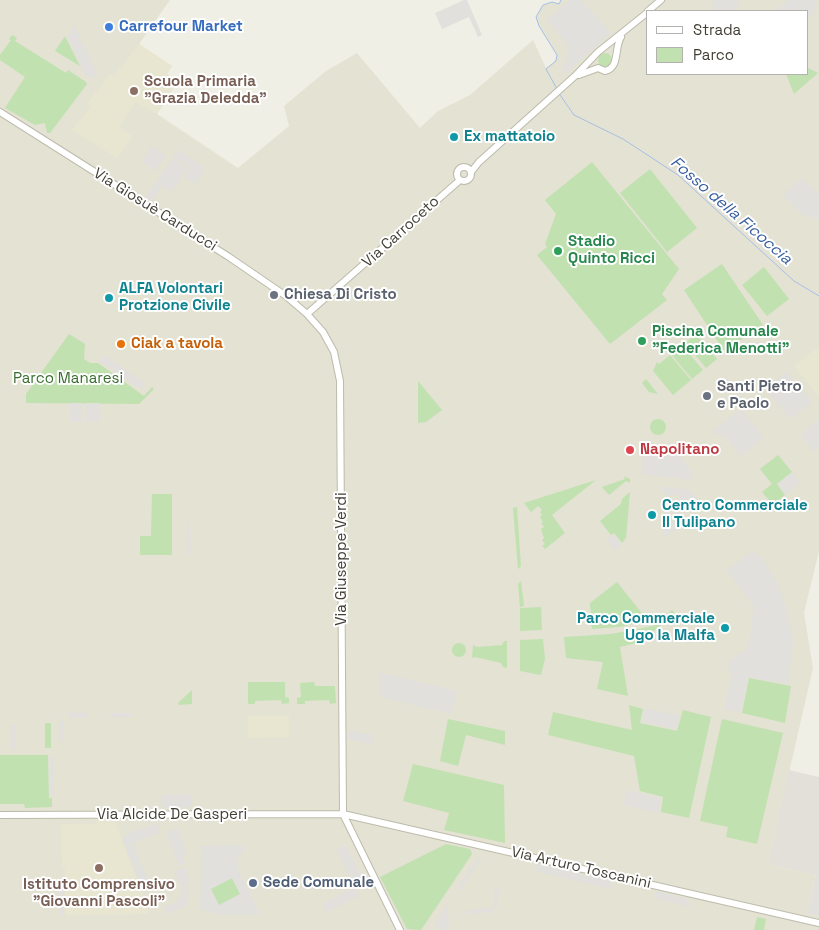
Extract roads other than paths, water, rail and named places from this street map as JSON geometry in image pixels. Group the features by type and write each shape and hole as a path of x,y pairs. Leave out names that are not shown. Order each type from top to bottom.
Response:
{"street":[{"path":"650,10 661,0"},
{"path":"479,162 459,169 459,178 468,180 470,172 479,162 576,76 598,52 646,14"},
{"path":"598,52 594,61 598,68 605,71 612,69 616,62 616,45 622,34"},
{"path":"598,52 608,50 615,56"},
{"path":"576,76 598,68"},
{"name":"Via Giosuè Carducci","path":"0,112 229,257 307,314"},
{"path":"465,167 470,172"},
{"name":"Via Carroceto","path":"307,314 459,178"},
{"name":"Via Giuseppe Verdi","path":"307,314 327,338 334,352 340,375 343,814"},
{"name":"Via Alcide De Gasperi","path":"0,814 343,814"},
{"path":"343,814 400,930"},
{"name":"Via Arturo Toscanini","path":"343,814 819,923"}],"waterway":[{"name":"Fosso della Ficoccia","path":"557,89 546,69 556,61 557,55 539,26 536,17 543,5 552,2 559,4 561,0"},
{"name":"Fosso della Ficoccia","path":"560,95 574,115 623,139 678,175 794,281 819,296"}],"place":[{"name":"Carrefour Market","path":"109,27"},
{"name":"Scuola Primaria \"Grazia Deledda\"","path":"134,91"},
{"name":"Ex mattatoio","path":"454,137"},
{"name":"Stadio Quinto Ricci","path":"558,251"},
{"name":"Chiesa Di Cristo","path":"274,295"},
{"name":"ALFA Volontari Protzione Civile","path":"109,298"},
{"name":"Piscina Comunale \"Federica Menotti\"","path":"642,341"},
{"name":"Ciak a tavola","path":"121,344"},
{"name":"Santi Pietro e Paolo","path":"707,396"},
{"name":"Napolitano","path":"630,450"},
{"name":"Centro Commerciale Il Tulipano","path":"652,515"},
{"name":"Parco Commerciale Ugo la Malfa","path":"725,628"},
{"name":"Istituto Comprensivo \"Giovanni Pascoli\"","path":"99,868"},
{"name":"Sede Comunale","path":"253,883"}],"park label":[{"name":"Parco Manaresi","path":"68,379"}]}
